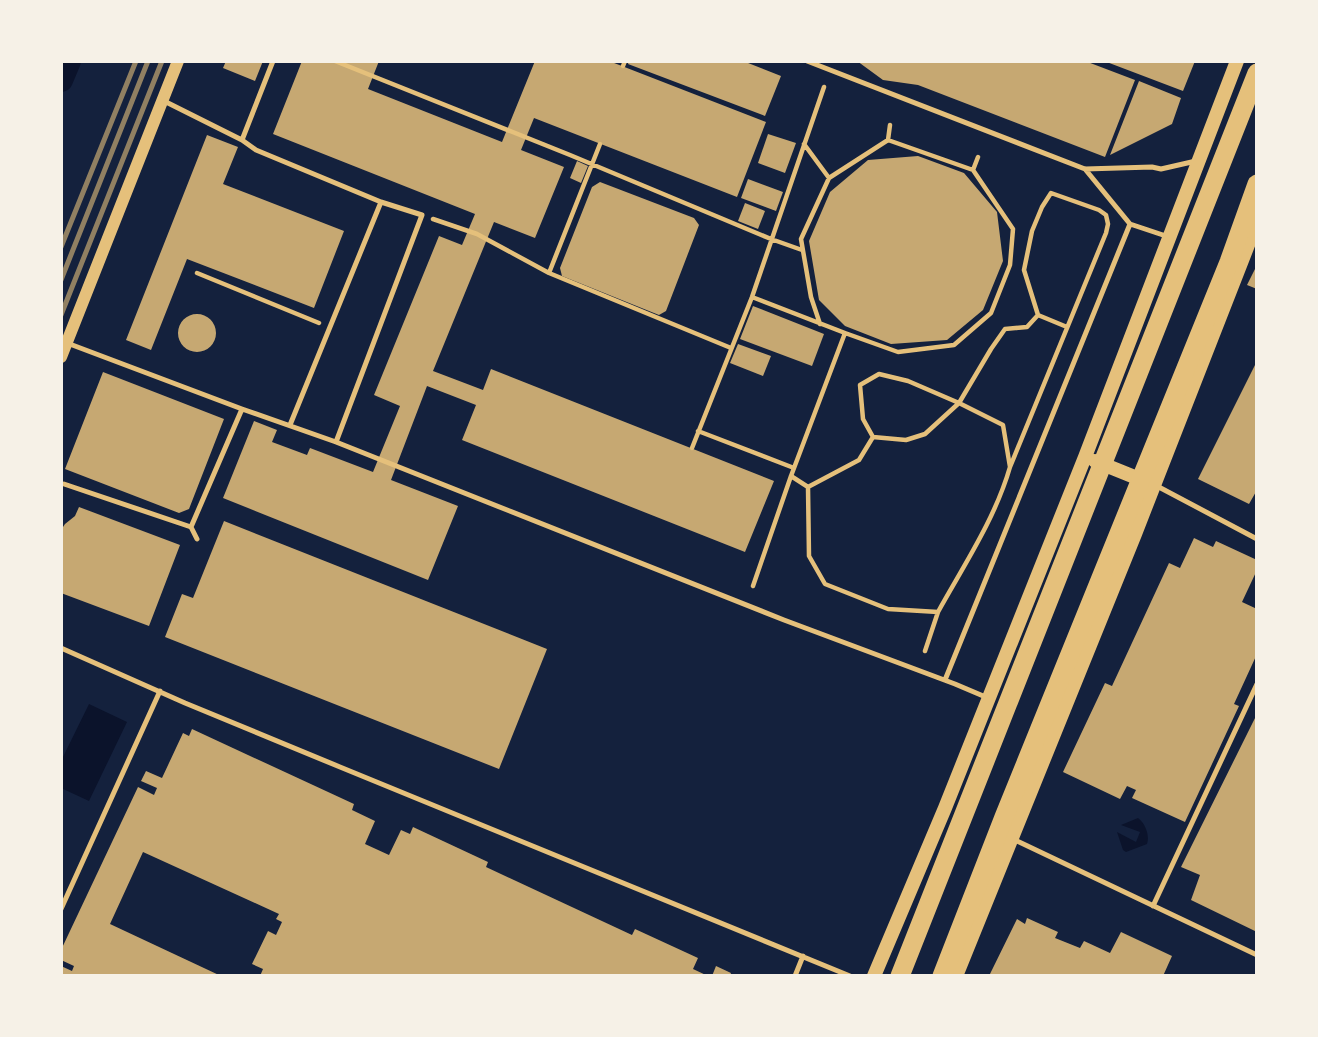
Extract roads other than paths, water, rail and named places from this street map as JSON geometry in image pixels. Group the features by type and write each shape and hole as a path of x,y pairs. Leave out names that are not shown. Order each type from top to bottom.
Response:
{"highway":[{"path":"900,976 1257,73"},
{"path":"942,976 1229,262 1257,184"}],"main road":[{"path":"874,976 945,808 1085,457 1237,61"},
{"path":"956,976 1155,485 1257,222"},
{"path":"1085,457 1155,485"}],"street":[{"path":"61,357 178,61"}],"lane":[{"path":"242,140 273,61"},
{"path":"807,61 1086,169 1161,169 1199,160"},
{"path":"163,100 242,140 256,150 381,202 422,215 336,442"},
{"path":"1086,169 1130,223 1169,237"},
{"path":"290,425 381,202"},
{"path":"945,680 1130,223"},
{"path":"67,343 336,442 988,698"},
{"path":"191,527 242,409"},
{"path":"64,484 191,527 198,539"},
{"path":"1155,485 1257,540"},
{"path":"61,648 185,703 850,976"},
{"path":"1153,906 1257,684"},
{"path":"61,909 160,691"},
{"path":"1012,838 1257,955"},
{"path":"795,976 803,956"}],"water":[{"path":"89,704 127,722 89,801 61,788 61,761"},
{"path":"1138,818 1146,830 1147,844 1126,852 1117,832 1136,842 1140,832 1121,825"}],"waterway":[{"path":"61,80 69,61"}],"railway":[{"path":"61,247 136,61"},
{"path":"61,280 148,61"},
{"path":"61,315 162,61"}]}
